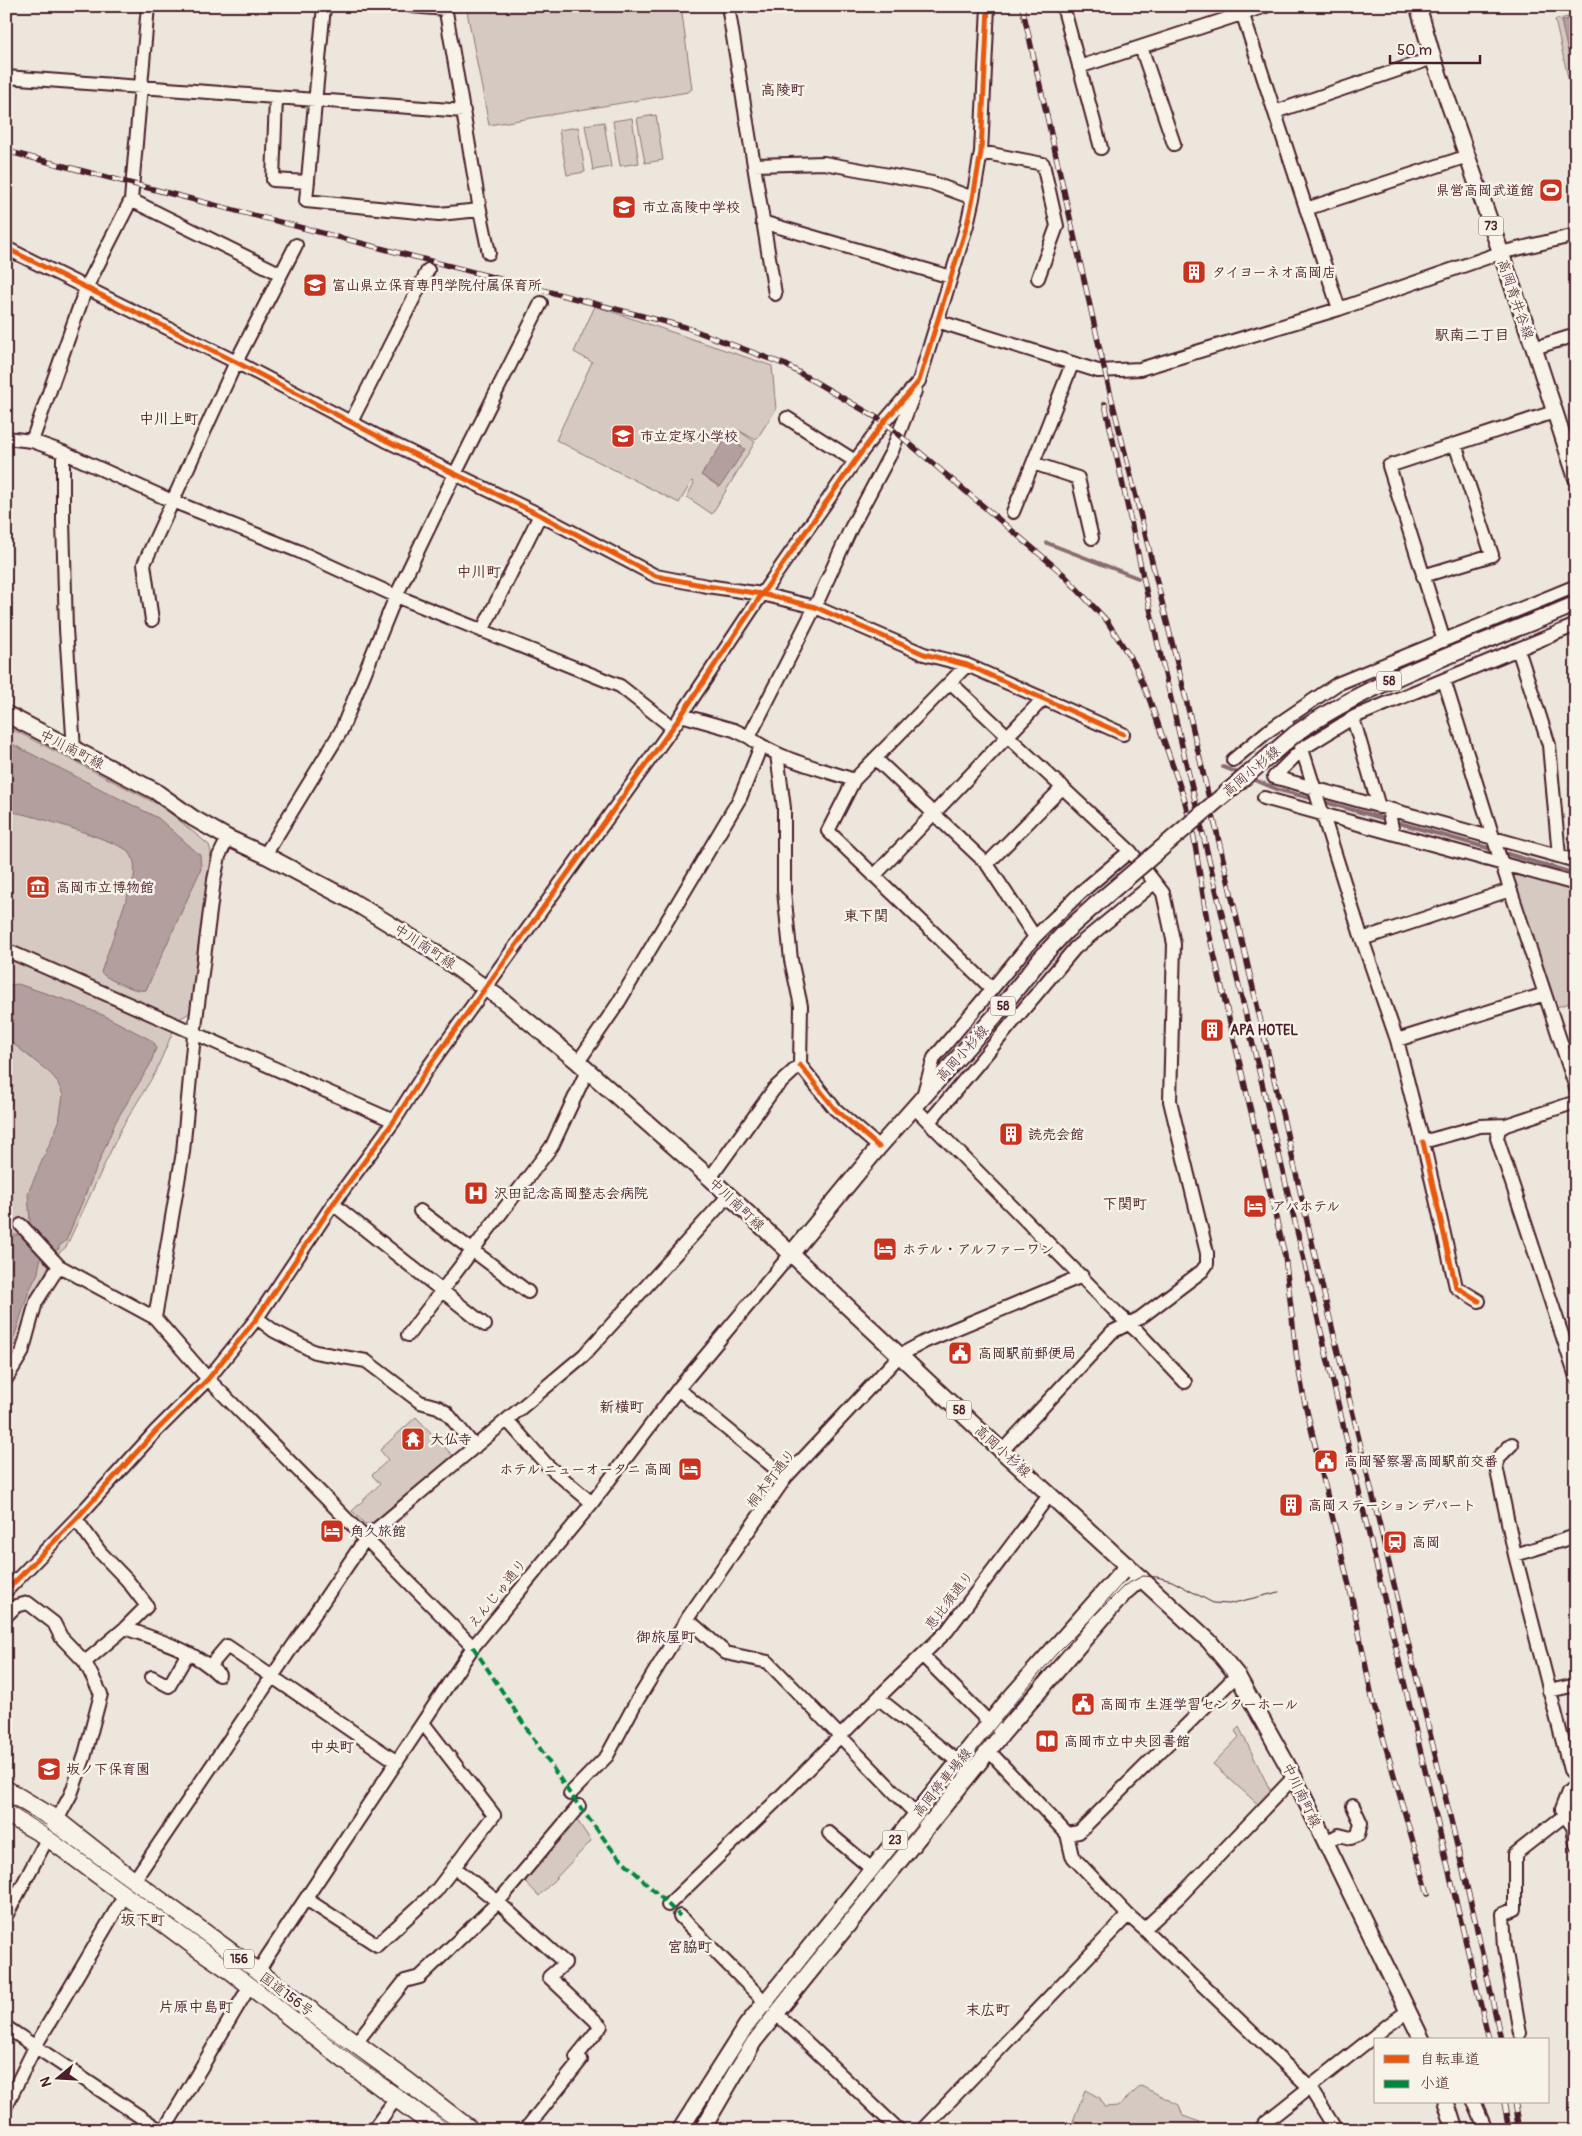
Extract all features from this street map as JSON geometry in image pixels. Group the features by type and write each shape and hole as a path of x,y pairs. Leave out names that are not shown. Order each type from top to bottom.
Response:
{"highway":[{"name":"国道156号","path":"6,1790 56,1820 129,1887"},
{"name":"国道156号","path":"6,1813 129,1887 255,1979 355,2044 470,2130"},
{"name":"国道156号","path":"255,1979 396,2098 440,2130"}],"main road":[{"name":"高岡青井谷線","path":"1418,6 1433,58 1534,348 1554,412 1571,444 1576,478"},
{"name":"高岡小杉線","path":"1141,1578 790,1255 879,1146 994,1017 1041,958 1064,933 1282,745 1326,712 1383,684 1576,604"},
{"name":"中川南町線","path":"6,714 155,791 193,818 228,838 265,855 352,901 424,945 501,999 582,1067 729,1195 790,1255"},
{"name":"高岡停車場線","path":"680,2130 746,2026 765,2002 990,1722 1128,1565"},
{"name":"中川南町線","path":"1141,1578 1209,1640 1237,1675 1294,1777 1421,2038"},
{"name":"高岡停車場線","path":"702,2130 754,2042 1002,1733 1125,1592 1141,1578"},
{"path":"1447,2104 1455,2130"}],"street":[{"path":"32,441 86,288 131,200 148,6"},
{"path":"324,6 317,101 306,201 439,214 480,210"},
{"path":"411,6 445,8 489,253"},
{"path":"728,6 774,294"},
{"path":"750,738 815,607 851,528 892,451 919,381 936,320 967,225 973,198 981,152 988,6"},
{"path":"1064,6 1101,148"},
{"path":"1079,67 1141,47 1241,10 1266,6"},
{"path":"1241,10 1340,309"},
{"path":"1141,47 1174,144"},
{"path":"1275,112 1433,58"},
{"path":"6,77 464,111"},
{"path":"276,98 273,180 308,182"},
{"path":"981,152 1043,164 1057,226 1038,278"},
{"path":"1306,209 1468,156"},
{"path":"754,164 824,163 932,183 973,198"},
{"path":"131,200 281,274"},
{"path":"762,222 951,278"},
{"path":"936,320 1098,371 1140,369 1340,309 1500,253 1576,235"},
{"path":"152,620 144,564 236,362 296,246"},
{"path":"6,248 236,362 656,576 762,594 815,607 924,654 967,666 1123,734"},
{"path":"351,422 428,270"},
{"path":"265,855 341,731 396,596 455,473 541,304"},
{"path":"1534,348 1576,335"},
{"path":"1013,512 1072,364"},
{"path":"6,1591 76,1519 156,1431 208,1379 257,1318 333,1204 394,1121 427,1069 672,727 762,594 884,422 919,381"},
{"path":"1444,641 1389,466 1554,412"},
{"path":"787,418 856,461"},
{"path":"6,438 32,441 64,452 172,501 298,551 396,596 620,686 672,727"},
{"path":"1423,576 1492,555 1455,444"},
{"path":"64,452 63,521 66,629 74,750"},
{"path":"1033,464 1078,478 1092,538"},
{"path":"482,631 540,516"},
{"path":"1233,760 1284,720 1337,684 1576,586"},
{"path":"1576,625 1353,718 1302,749 1274,777 1316,792 1576,861"},
{"path":"1518,649 1549,745 1559,856"},
{"path":"967,666 854,780 828,831 992,989"},
{"path":"1444,680 1510,890 1576,1088"},
{"path":"951,683 1130,851 1163,893 1174,944 1170,1101 1207,1253 1207,1264 1202,1271 1140,1318 1112,1332 1002,1451"},
{"path":"874,876 1044,699"},
{"path":"681,714 734,730 777,754 854,780"},
{"path":"1353,718 1393,831"},
{"path":"1284,720 1302,749 1362,939 1397,1040 1423,1142 1456,1287 1479,1302"},
{"path":"408,1334 552,1146 582,1067 740,798 761,746"},
{"path":"777,754 784,808 784,892 790,960 801,1006 800,1065 835,1109 879,1146"},
{"path":"876,759 986,864 1035,937"},
{"path":"986,864 1062,787"},
{"path":"1264,798 1322,811 1576,884"},
{"path":"155,1318 183,1152 194,1035 214,880 219,856 228,838"},
{"path":"1130,851 1080,894 1035,937 934,1058 918,1102 928,1122 1185,1382"},
{"path":"928,1122 1075,948 1154,883"},
{"path":"1362,939 1510,890"},
{"path":"6,950 177,1025 194,1035 240,1052 394,1121"},
{"path":"1397,1040 1544,994"},
{"path":"710,1178 774,1089 800,1065"},
{"path":"1423,1142 1480,1126 1506,1124 1576,1102"},
{"path":"1506,1124 1499,1129 1498,1138 1571,1350 1576,1377"},
{"path":"6,2106 36,2045 129,1887 273,1678 366,1538 584,1355 729,1195"},
{"path":"333,1204 485,1325"},
{"path":"420,1211 528,1292"},
{"path":"21,1225 59,1266 155,1318 208,1379 473,1647"},
{"name":"えんじゅ通り","path":"164,2130 255,1979 306,1899 473,1647 507,1603 592,1503 678,1389 790,1255"},
{"path":"6,1379 22,1354 36,1302 59,1266"},
{"name":"桐木町通り","path":"570,1794 607,1756 635,1704 687,1620 786,1477 900,1355 926,1341 1082,1276"},
{"path":"257,1318 274,1332 315,1352 366,1361 420,1402 438,1407 447,1413 475,1446"},
{"path":"1571,1350 1576,1338"},
{"path":"678,1389 786,1477"},
{"path":"507,1420 547,1465 592,1503"},
{"path":"1512,1444 1498,1458 1496,1466 1515,1555 1549,1691 1570,1770 1576,1776"},
{"name":"恵比須通り","path":"668,1905 774,1804 947,1631 1050,1494"},
{"path":"76,1519 100,1552 128,1580 147,1606 125,1628 85,1662"},
{"path":"1515,1555 1576,1536"},
{"path":"6,1616 16,1606 28,1603 54,1623 61,1637 85,1662 101,1694 84,1758 71,1794 6,1916"},
{"path":"687,1620 726,1652 768,1662 928,1825"},
{"path":"125,1628 188,1653 215,1671 227,1646 397,1762"},
{"path":"152,1677 169,1686 188,1653"},
{"path":"922,1654 1002,1733"},
{"path":"1067,1834 1079,1832 1237,1675"},
{"path":"1549,1691 1576,1685"},
{"path":"878,1698 971,1772"},
{"path":"306,1899 377,1945 436,1891 494,1815 423,1723"},
{"path":"988,1750 1002,1762 1067,1834 1072,1856 1128,1915 1310,2088 1336,2130"},
{"path":"1144,1929 1180,1896 1294,1777"},
{"path":"1576,1786 1568,1792 1560,1810 1573,1827 1576,1845"},
{"path":"355,2044 405,1981 420,1977 498,1902 579,1806"},
{"path":"1325,1842 1339,1836 1351,1838 1358,1835 1361,1823 1353,1806"},
{"path":"1520,2033 1505,1947 1503,1914 1516,1909 1515,1854 1564,1815"},
{"path":"829,1834 884,1880"},
{"path":"454,1867 498,1902 565,1963 549,1977 601,2026 576,2056 581,2060 525,2130"},
{"path":"922,2130 1128,1915"},
{"path":"680,1916 765,2002 899,2130"},
{"path":"1260,2130 1387,2026 1408,2012"},
{"path":"6,2027 36,2045 160,2130"},
{"path":"373,2130 408,2082"},
{"path":"1475,2104 1486,2130"}],"shaded area":[{"path":"466,6 681,6 692,89 688,92 489,125"},
{"path":"1576,15 1576,113 1555,20"},
{"path":"1576,17 1576,88 1561,21"},
{"path":"656,115 663,160 645,163 637,118"},
{"path":"632,118 639,163 620,166 613,121"},
{"path":"604,122 611,167 593,170 585,125"},
{"path":"578,127 585,172 567,175 559,130"},
{"path":"595,306 772,366 776,409 756,440 738,430 755,442 712,514 687,497 694,483 692,481 679,503 556,440 592,362 574,352"},
{"path":"727,437 745,449 720,487 701,475"},
{"path":"6,726 163,807 209,845 211,852 191,1012 178,1020 155,1073 121,1129 66,1247 51,1260 6,1364"},
{"path":"6,741 158,818 200,855 201,869 146,990 122,985 101,972 134,877 132,857 128,851 121,847 89,834 48,821 14,812 6,812"},
{"path":"1511,870 1576,888 1576,1001 1550,1009 1506,875"},
{"path":"18,984 69,1001 105,1016 149,1039 155,1044 156,1048 150,1065 116,1121 66,1241 59,1246 59,1249 41,1256 38,1273 29,1291 6,1362 6,1235 19,1235 30,1223 28,1193 59,1122 63,1095 57,1081 50,1073 6,1038 6,987"},
{"path":"416,1417 455,1458 372,1524 365,1524 352,1511 380,1484 372,1475 388,1460 380,1450"},
{"path":"1239,1727 1272,1794 1261,1807 1213,1764 1239,1737 1235,1731"},
{"path":"575,1817 591,1841 539,1896 523,1879"},
{"path":"1141,2086 1179,2105 1183,2116 1200,2122 1199,2130 1190,2130 1181,2126 1178,2130 1090,2130 1073,2121 1085,2090 1100,2098 1104,2107 1118,2106"}],"waterway":[{"path":"1047,543 1138,578"},
{"path":"1223,767 1241,774"},
{"path":"1250,778 1279,790 1314,799"},
{"path":"1321,801 1495,850"},
{"path":"1501,852 1576,874"}],"tram line":[{"path":"690,2130 747,2039 807,1962 1017,1700 1056,1654 1125,1585 1143,1576 1157,1577 1172,1581 1213,1603 1229,1604 1279,1592"},
{"path":"6,1803 51,1831 255,1979 354,2057 459,2130"}],"railway":[{"path":"1022,6 1105,372 1185,695 1324,1294 1475,1920 1501,2038"},
{"path":"6,151 685,327 786,365 884,422 1062,573 1107,621 1135,665 1150,701 1184,798 1194,838 1209,933 1285,1256 1297,1360 1304,1399 1352,1598 1373,1702 1428,1894"},
{"path":"1105,404 1157,640 1489,2038"},
{"path":"1504,2104 1509,2130"},
{"path":"1514,2104 1519,2130"}],"marked path":[{"path":"473,1647 570,1794 614,1852 680,1916"}],"cycle path":[{"path":"6,1591 76,1519 156,1431 208,1379 257,1318 333,1204 394,1121 427,1069 678,720 762,594 855,461 884,422 919,381 967,225 973,198 981,152 988,6"},
{"path":"6,248 236,362 385,440 540,515 656,576 762,594 815,607 924,654 967,665 1123,734"},
{"path":"800,1065 835,1109 879,1147"},
{"path":"1423,1142 1456,1287 1479,1301"}],"place":[{"name":"県営高岡武道館","path":"1551,190"},
{"name":"市立高陵中学校","path":"624,207"},
{"name":"タイヨーネオ高岡店","path":"1194,272"},
{"name":"富山県立保育専門学院付属保育所","path":"315,285"},
{"name":"市立定塚小学校","path":"623,436"},
{"name":"高岡市立博物館","path":"38,887"},
{"name":"APA HOTEL","path":"1212,1030"},
{"name":"読売会館","path":"1011,1134"},
{"name":"沢田記念高岡整志会病院","path":"476,1193"},
{"name":"アパホテル","path":"1255,1206"},
{"name":"ホテル・アルファーワン","path":"885,1249"},
{"name":"高岡駅前郵便局","path":"960,1353"},
{"name":"大仏寺","path":"413,1439"},
{"name":"高岡警察署高岡駅前交番","path":"1326,1461"},
{"name":"ホテル ニューオータニ 高岡","path":"690,1469"},
{"name":"高岡ステーションデパート","path":"1291,1505"},
{"name":"角久旅館","path":"332,1531"},
{"name":"高岡","path":"1395,1542"},
{"name":"高岡市 生涯学習センターホール","path":"1083,1704"},
{"name":"高岡市立中央図書館","path":"1047,1741"},
{"name":"坂ノ下保育園","path":"49,1769"}],"district":[{"name":"高陵町","path":"783,90"},
{"name":"駅南二丁目","path":"1472,335"},
{"name":"中川上町","path":"169,419"},
{"name":"中川町","path":"479,572"},
{"name":"東下関","path":"866,916"},
{"name":"下関町","path":"1125,1204"},
{"name":"新横町","path":"622,1407"},
{"name":"御旅屋町","path":"666,1637"},
{"name":"中央町","path":"332,1747"},
{"name":"坂下町","path":"143,1920"},
{"name":"宮脇町","path":"690,1947"},
{"name":"片原中島町","path":"196,2007"},
{"name":"末広町","path":"988,2010"}]}
